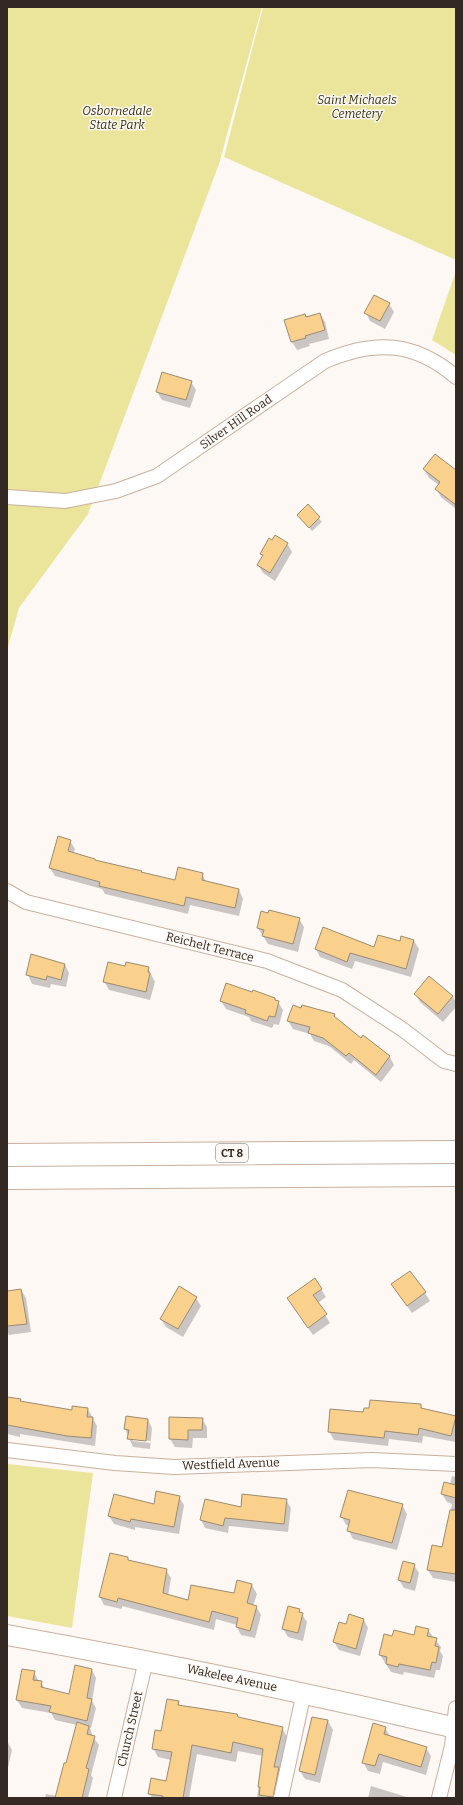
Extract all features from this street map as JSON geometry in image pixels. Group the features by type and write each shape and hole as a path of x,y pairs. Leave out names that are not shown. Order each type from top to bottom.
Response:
{"highway":[{"name":"CT 8","path":"7,1155 456,1152"},
{"name":"CT 8","path":"7,1178 456,1175"}],"main road":[{"name":"Wakelee Avenue","path":"7,1635 146,1660 455,1721"}],"street":[{"name":"Silver Hill Road","path":"7,496 65,501 116,491 157,476 325,361 347,352 373,347 396,348 417,352 434,360 456,377"},
{"name":"Reichelt Terrace","path":"7,891 26,902 36,905 267,961 342,990 402,1029 444,1061 456,1064"},
{"name":"Westfield Avenue","path":"7,1450 115,1463 174,1467 372,1460 456,1464"},
{"name":"Church Street","path":"114,1798 146,1660"},
{"path":"281,1798 304,1692"},
{"path":"439,1798 452,1746 455,1721"}],"green space":[{"name":"Osbornedale State Park","path":"7,7 262,7 219,164 88,514 19,608 7,650"},
{"name":"Saint Michaels Cemetery","path":"263,7 456,7 456,260 224,157"},
{"path":"456,271 456,355 432,340"},
{"path":"7,1464 93,1473 72,1628 7,1616"}],"building":[{"path":"374,295 390,303 380,321 364,313"},
{"path":"320,313 325,330 305,336 306,338 291,342 284,320 305,314 306,317"},
{"path":"162,372 192,381 186,400 156,392"},
{"path":"435,454 456,470 456,505 435,489 440,482 423,469"},
{"path":"308,504 320,517 309,528 297,515"},
{"path":"275,535 288,543 270,573 257,565 263,555 260,554 269,538 272,540"},
{"path":"58,836 71,840 68,851 95,860 142,871 141,872 175,880 178,867 203,873 202,880 239,889 235,908 186,897 184,906 99,886 100,882 49,868"},
{"path":"269,910 300,918 293,944 262,936 264,930 257,928 261,911 268,913"},
{"path":"323,927 374,947 378,935 400,941 401,936 414,940 406,969 350,953 347,962 315,949"},
{"path":"31,954 65,964 61,980 47,976 46,980 26,975"},
{"path":"108,962 125,966 126,962 149,967 148,972 150,973 146,992 103,982"},
{"path":"429,976 453,996 438,1014 414,994"},
{"path":"226,983 252,992 253,990 275,998 275,1000 279,1001 275,1017 269,1016 267,1021 245,1013 246,1010 220,1001"},
{"path":"293,1005 301,1008 302,1005 335,1014 334,1016 361,1038 363,1035 390,1056 376,1075 349,1053 346,1056 323,1038 308,1033 310,1027 287,1021"},
{"path":"410,1271 426,1292 407,1306 391,1284"},
{"path":"315,1278 322,1289 313,1295 327,1314 308,1328 287,1298"},
{"path":"179,1286 197,1297 178,1329 160,1319"},
{"path":"21,1289 27,1324 7,1326 7,1291"},
{"path":"7,1397 21,1399 20,1401 72,1410 72,1406 88,1408 87,1417 93,1417 91,1438 67,1436 7,1425"},
{"path":"370,1400 421,1404 421,1408 456,1416 451,1436 419,1428 418,1435 385,1431 384,1438 328,1432 330,1409 363,1412 364,1408 369,1408"},
{"path":"126,1416 148,1419 146,1441 127,1439 129,1430 124,1429"},
{"path":"169,1417 203,1418 202,1430 188,1430 188,1440 169,1439"},
{"path":"444,1482 456,1485 456,1498 441,1494"},
{"path":"348,1490 403,1504 392,1543 347,1531 350,1520 340,1517"},
{"path":"156,1491 180,1496 174,1527 131,1519 130,1522 108,1516 114,1494 154,1504"},
{"path":"242,1494 287,1499 284,1524 225,1518 223,1526 200,1520 205,1499 241,1507"},
{"path":"450,1510 456,1510 456,1574 427,1570 432,1545 442,1547"},
{"path":"110,1553 128,1557 128,1560 167,1569 163,1593 188,1600 191,1585 234,1593 237,1580 252,1584 247,1603 257,1606 250,1631 236,1627 238,1618 212,1611 209,1622 118,1598 117,1602 99,1597"},
{"path":"403,1561 415,1564 410,1583 398,1580"},
{"path":"288,1606 300,1609 299,1612 303,1613 298,1633 282,1629"},
{"path":"349,1614 364,1619 356,1649 333,1642 339,1622 346,1624"},
{"path":"416,1626 429,1629 427,1636 437,1638 435,1646 439,1647 436,1663 432,1662 430,1670 399,1664 398,1667 386,1664 387,1657 379,1655 384,1634 392,1636 394,1630 414,1635"},
{"path":"75,1665 92,1669 87,1698 92,1699 87,1721 49,1712 51,1706 16,1700 22,1669 35,1671 33,1680 42,1681 41,1687 69,1694"},
{"path":"167,1699 179,1701 178,1705 237,1714 238,1717 283,1727 274,1767 279,1767 273,1797 259,1795 260,1787 258,1787 263,1749 233,1742 231,1753 192,1745 183,1798 163,1798 163,1796 148,1794 151,1778 166,1781 172,1752 152,1749 155,1730 161,1731"},
{"path":"312,1717 328,1720 315,1775 299,1771"},
{"path":"77,1722 89,1726 87,1734 95,1736 86,1768 89,1769 82,1798 55,1798 64,1763 66,1763"},
{"path":"373,1723 386,1727 384,1734 427,1747 421,1767 379,1754 375,1766 362,1763"}]}
